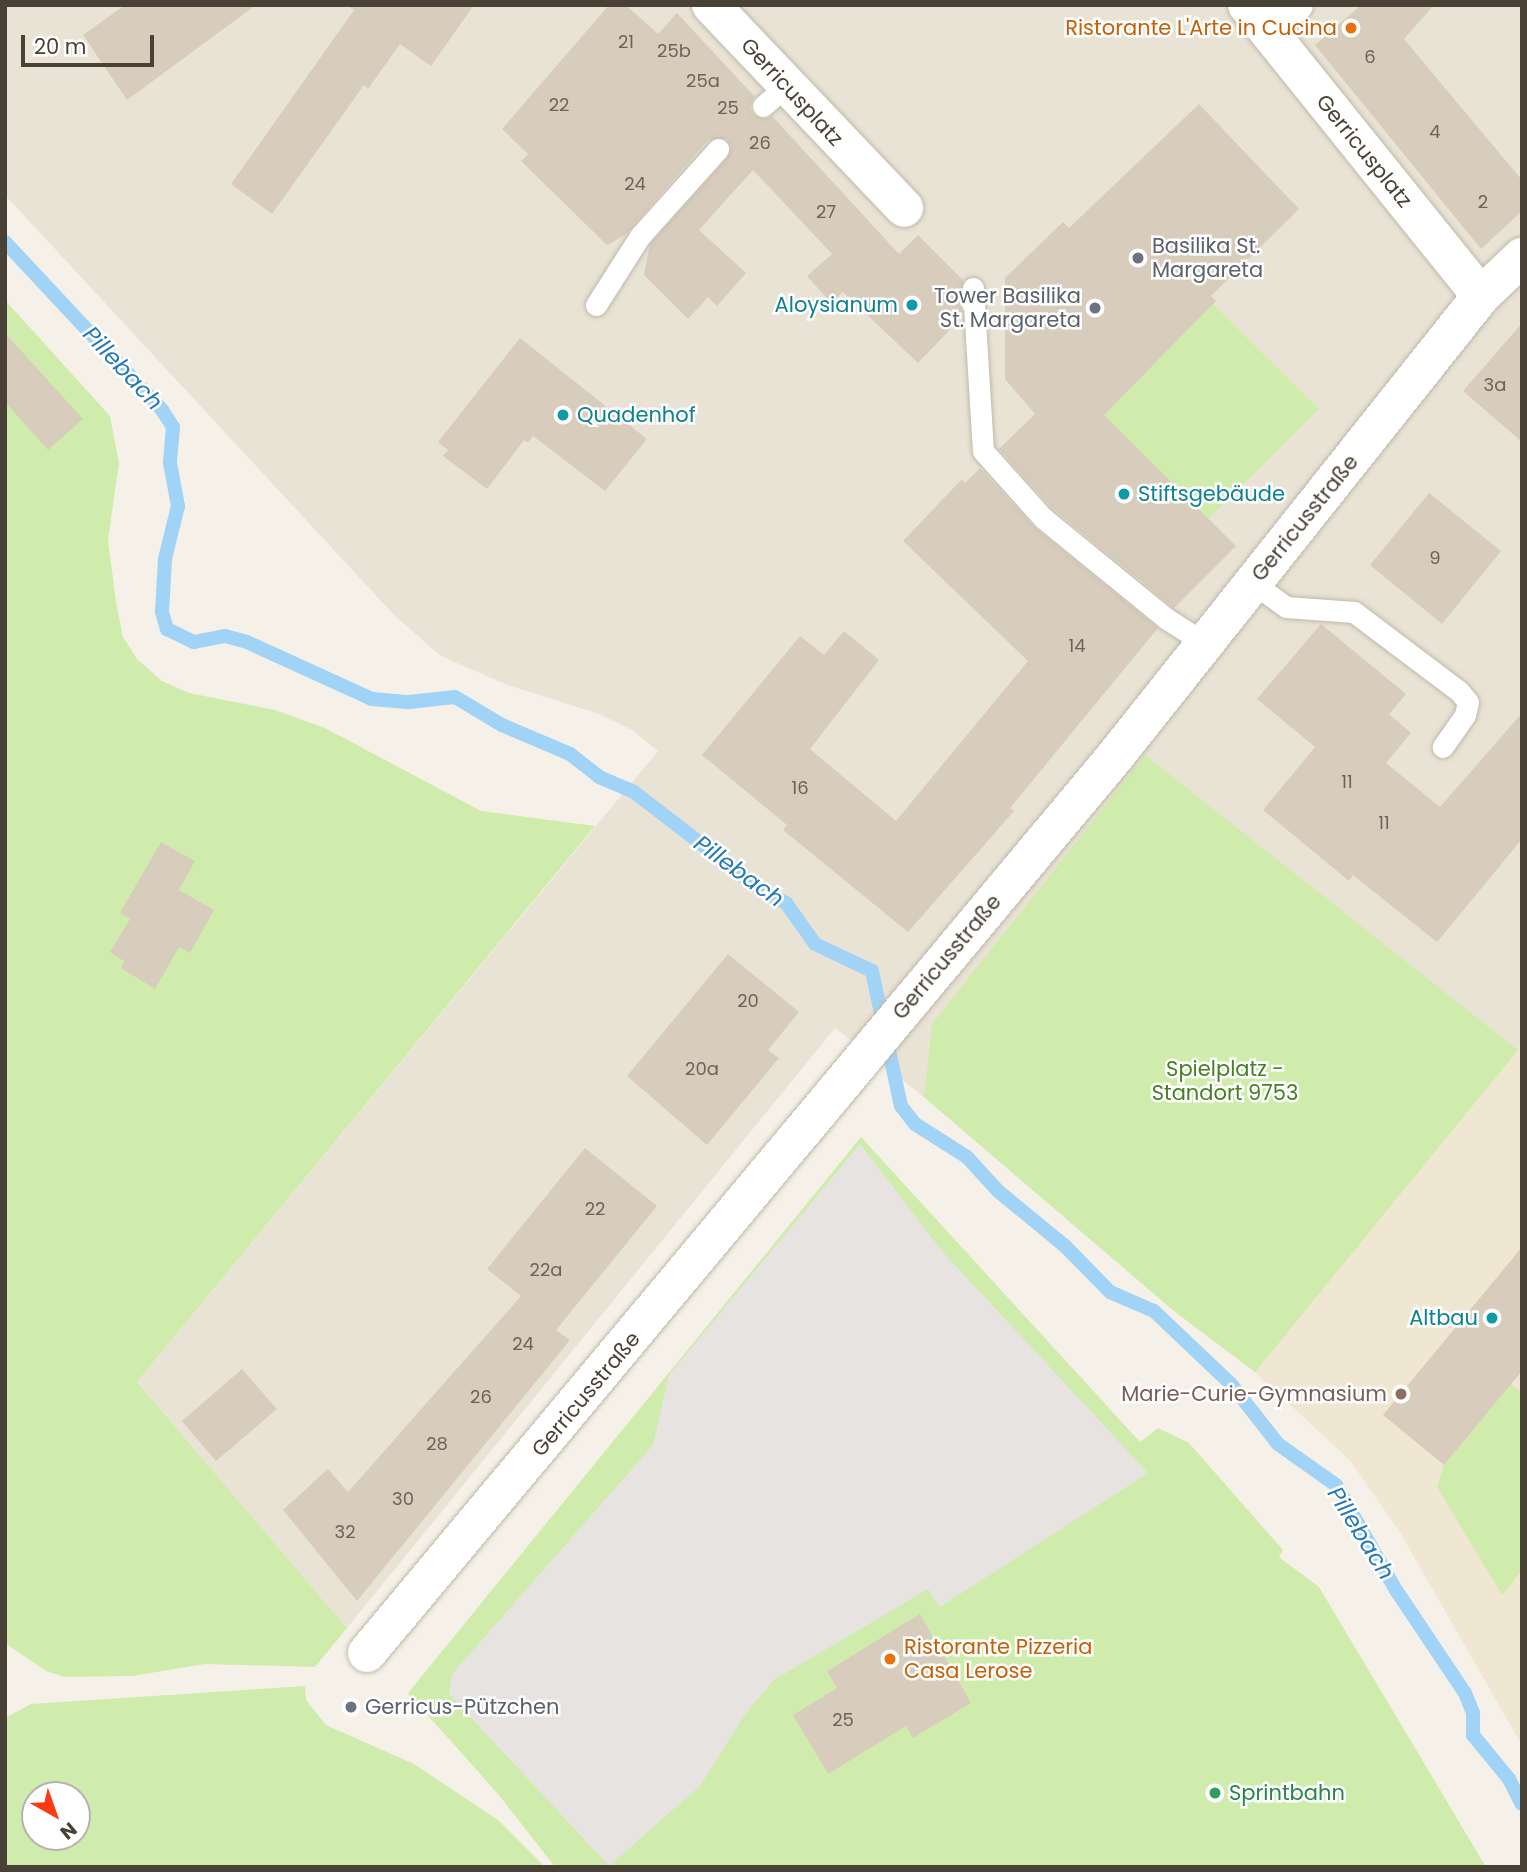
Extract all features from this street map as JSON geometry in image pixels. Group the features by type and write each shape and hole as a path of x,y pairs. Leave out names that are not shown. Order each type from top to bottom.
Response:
{"street":[{"name":"Gerricusplatz","path":"711,5 774,96 904,208"},
{"path":"1258,18 1297,5"},
{"name":"Gerricusplatz","path":"1258,18 1481,296"},
{"name":"Gerricusstraße","path":"367,1653 1205,643 1481,296 1522,257"}],"lane":[{"path":"596,305 640,236 718,149"},
{"path":"973,288 983,451 1043,518 1167,619 1205,643"},
{"path":"1253,583 1286,607 1354,612 1458,691 1468,702 1465,715 1443,747"}],"shaded area":[{"path":"5,5 1522,5 1522,1745 1400,1532 1350,1460 1255,1372 1174,1311 924,1097 835,1028 347,1628 137,1382 658,751 632,730 599,714 505,684 441,656 395,616 5,195"},
{"name":"Marie-Curie-Gymnasium","path":"1522,1045 1522,1745 1400,1532 1350,1460 1255,1372"},
{"path":"860,1144 942,1251 1148,1473 940,1607 928,1589 774,1680 746,1713 700,1786 609,1866 449,1694 452,1674 653,1445 669,1375"}],"green space":[{"path":"5,300 110,416 119,463 108,540 123,637 137,659 162,681 189,693 275,710 325,728 481,811 595,826 137,1382 347,1628 315,1667 205,1664 132,1676 65,1677 46,1671 5,1643"},
{"path":"1213,304 1319,409 1208,519 1104,415"},
{"name":"Spielplatz - Standort 9753","path":"1145,755 1518,1050 1255,1372 1174,1311 924,1097 932,1024"},
{"path":"861,1137 1140,1442 1158,1428 1189,1443 1283,1550 1279,1557 1319,1587 1486,1867 555,1867 498,1794 408,1693"},
{"path":"1511,1384 1522,1393 1522,1570 1502,1595 1437,1487 1444,1465"},
{"path":"305,1686 306,1700 326,1725 414,1764 498,1820 545,1867 5,1867 5,1718 31,1704"}],"building":[{"path":"125,5 256,5 127,100 83,35"},
{"path":"347,5 474,5 431,66 400,44 368,89 364,85 272,214 231,184 354,10"},
{"path":"609,5 627,6 658,34 677,13 754,96 750,108 754,115 765,119 772,116 899,254 918,235 963,280 962,317 918,363 843,292 831,303 807,276 832,254 753,170 699,230 746,273 717,306 708,297 688,319 644,275 650,244 728,157 731,146 726,139 708,140 625,235 607,245 521,161 528,154 502,129"},
{"path":"1361,5 1434,5 1404,39 1522,180 1522,211 1481,249 1315,45"},
{"name":"Basilika St. Margareta","path":"1199,104 1299,209 1211,296 1216,301 1104,415 1236,546 1174,608 1052,508 999,449 1035,414 1005,379 1005,278 1063,222 1069,228"},
{"path":"1522,323 1522,442 1463,391"},
{"path":"5,333 83,419 48,450 5,402"},
{"path":"520,338 647,439 605,491 533,436 528,443 524,440 487,489 443,456 448,450 438,442"},
{"path":"980,468 1035,528 1158,628 1010,808 1014,811 908,932 783,830 787,825 702,755 800,636 824,655 844,631 879,660 810,749 896,821 1028,661 903,541 962,479 965,483"},
{"path":"1429,493 1501,551 1442,624 1370,565"},
{"path":"1321,624 1406,694 1389,714 1411,733 1386,763 1440,807 1522,713 1522,839 1437,942 1353,875 1349,881 1263,810 1315,747 1257,699"},
{"path":"161,842 195,861 179,890 214,910 190,953 179,947 155,989 121,968 124,961 110,952 130,919 120,913"},
{"path":"728,954 799,1012 768,1050 779,1058 707,1145 627,1076"},
{"path":"585,1148 657,1206 556,1330 570,1340 357,1601 283,1510 328,1469 348,1492 521,1296 487,1269"},
{"name":"Altbau","path":"1522,1247 1522,1371 1444,1465 1383,1415"},
{"path":"242,1369 277,1409 216,1461 182,1421"},
{"path":"920,1614 971,1703 913,1738 906,1726 828,1774 793,1715 837,1688 827,1671"}],"waterway":[{"name":"Pillebach","path":"5,242 162,410 173,427 170,463 178,506 165,559 162,612 167,629 194,642 225,636 247,642 372,699 409,702 455,697 502,725 570,754 599,777 634,792 765,893 786,903 815,944 872,971 901,1106 915,1124 967,1157 998,1191 1065,1246 1110,1292 1154,1311 1231,1384 1278,1444 1336,1485 1396,1590 1465,1693 1473,1713 1473,1735 1509,1779 1522,1804"}],"place":[{"name":"Ristorante L'Arte in Cucina","path":"1351,28"},
{"name":"Basilika St. Margareta","path":"1138,258"},
{"name":"Aloysianum","path":"912,305"},
{"name":"Tower Basilika St. Margareta","path":"1095,308"},
{"name":"Quadenhof","path":"563,415"},
{"name":"Stiftsgebäude","path":"1124,494"},
{"name":"Altbau","path":"1492,1318"},
{"name":"Marie-Curie-Gymnasium","path":"1401,1394"},
{"name":"Ristorante Pizzeria Casa Lerose","path":"890,1659"},
{"name":"Gerricus-Pützchen","path":"351,1707"},
{"name":"Sprintbahn","path":"1215,1793"}]}
